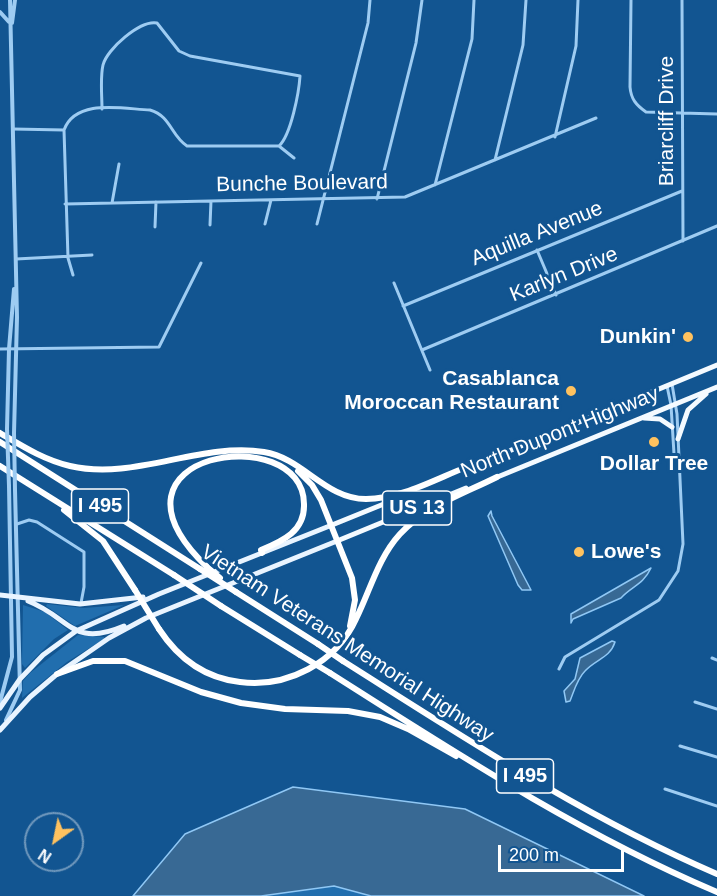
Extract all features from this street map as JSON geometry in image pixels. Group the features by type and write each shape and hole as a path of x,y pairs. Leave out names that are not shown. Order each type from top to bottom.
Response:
{"highway":[{"name":"North Dupont Highway","path":"332,525 717,365"},
{"name":"North Dupont Highway","path":"337,541 716,387"},
{"path":"678,439 688,410 716,387"},
{"path":"640,418 660,418 672,427"},
{"path":"0,433 52,461 94,470 121,468 215,451 261,452 285,459 335,492 364,499 395,495 483,462"},
{"name":"Vietnam Veterans Memorial Highway","path":"0,442 547,789 635,836 717,874"},
{"path":"261,452 283,461 306,478 320,496 332,525 352,578 355,596 351,623 340,643"},
{"path":"236,592 207,567 182,538 175,526 171,507 179,480 191,467 207,460 234,457 260,460 283,468 298,483 304,503 301,521 289,536 261,550 262,553"},
{"name":"Vietnam Veterans Memorial Highway","path":"0,466 477,766 597,836 717,892"},
{"path":"37,489 96,534 175,651 197,668 223,679 250,683 272,682 302,673 325,658 353,626 383,558 400,534 438,504 497,477"},
{"path":"57,674 88,662 120,660 201,692 241,703 285,709 369,714 402,726 477,766"}],"main road":[{"name":"North Dupont Highway","path":"0,708 20,679 43,655 76,631 159,594 332,525"},
{"name":"North Dupont Highway","path":"1,728 30,697 57,674 109,638 146,618 337,541"},
{"name":"US 13","path":"0,595 80,604 159,594"},
{"name":"US 13","path":"18,597 41,606 76,631 97,635 146,618"}],"street":[{"path":"1,728 19,697 20,679 14,433 16,349 10,0"},
{"path":"11,30 16,0"},
{"path":"317,224 368,23 370,0"},
{"path":"378,199 416,43 422,0"},
{"path":"435,185 472,39 474,0"},
{"path":"495,160 523,45 526,0"},
{"path":"555,137 576,46 578,0"},
{"path":"631,0 631,96 637,106 646,112 717,114"},
{"name":"Briarcliff Drive","path":"682,0 683,242"},
{"path":"0,12 9,21 11,30"},
{"path":"102,109 102,72 105,59 133,30 150,22 157,23 179,51 190,56 300,75 300,87 288,131 279,146"},
{"path":"73,275 68,258 64,130 72,116 85,110 102,109 159,112 172,126 180,142 187,146 279,146 294,158"},
{"name":"Bunche Boulevard","path":"65,204 405,197 555,137 596,118"},
{"path":"11,129 64,130"},
{"path":"112,202 119,164"},
{"name":"Aquilla Avenue","path":"403,306 682,191"},
{"path":"265,224 271,200"},
{"path":"210,225 211,201"},
{"path":"155,227 156,202"},
{"name":"Karlyn Drive","path":"422,350 717,226"},
{"path":"537,250 556,295"},
{"path":"15,259 92,255"},
{"path":"0,349 159,347 201,263"},
{"path":"0,702 12,657 7,429 9,349 15,277"},
{"path":"394,283 430,370"},
{"path":"559,669 565,657 659,600 675,578 682,560 683,544 677,462 678,439 670,385"},
{"path":"674,405 672,427 674,454 677,462"},
{"path":"16,524 29,520 37,522 84,552 84,587 80,604"},
{"path":"712,658 717,660"},
{"path":"695,702 717,709"},
{"path":"680,746 717,757"},
{"path":"665,789 717,806"}],"shaded area":[{"path":"491,511 531,590 522,590 518,585 488,516"},
{"path":"651,568 641,582 621,598 573,619 571,623 571,614"},
{"path":"47,604 83,608 124,605 75,626 46,606"},
{"path":"23,605 45,612 68,630 54,639 25,668 22,664"},
{"path":"78,635 104,637 104,639 67,662 22,698 23,681 30,673"},
{"path":"612,641 615,642 610,652 582,674 570,701 566,702 564,691 575,679 580,658"},
{"path":"293,787 465,809 644,896 371,896 334,886 261,896 133,896 185,834"},
{"path":"334,886 371,896 262,896"}],"place":[{"name":"Dunkin'","path":"688,337"},
{"name":"Casablanca Moroccan Restaurant","path":"571,391"},
{"name":"Dollar Tree","path":"654,442"},
{"name":"Lowe's","path":"579,552"}]}
